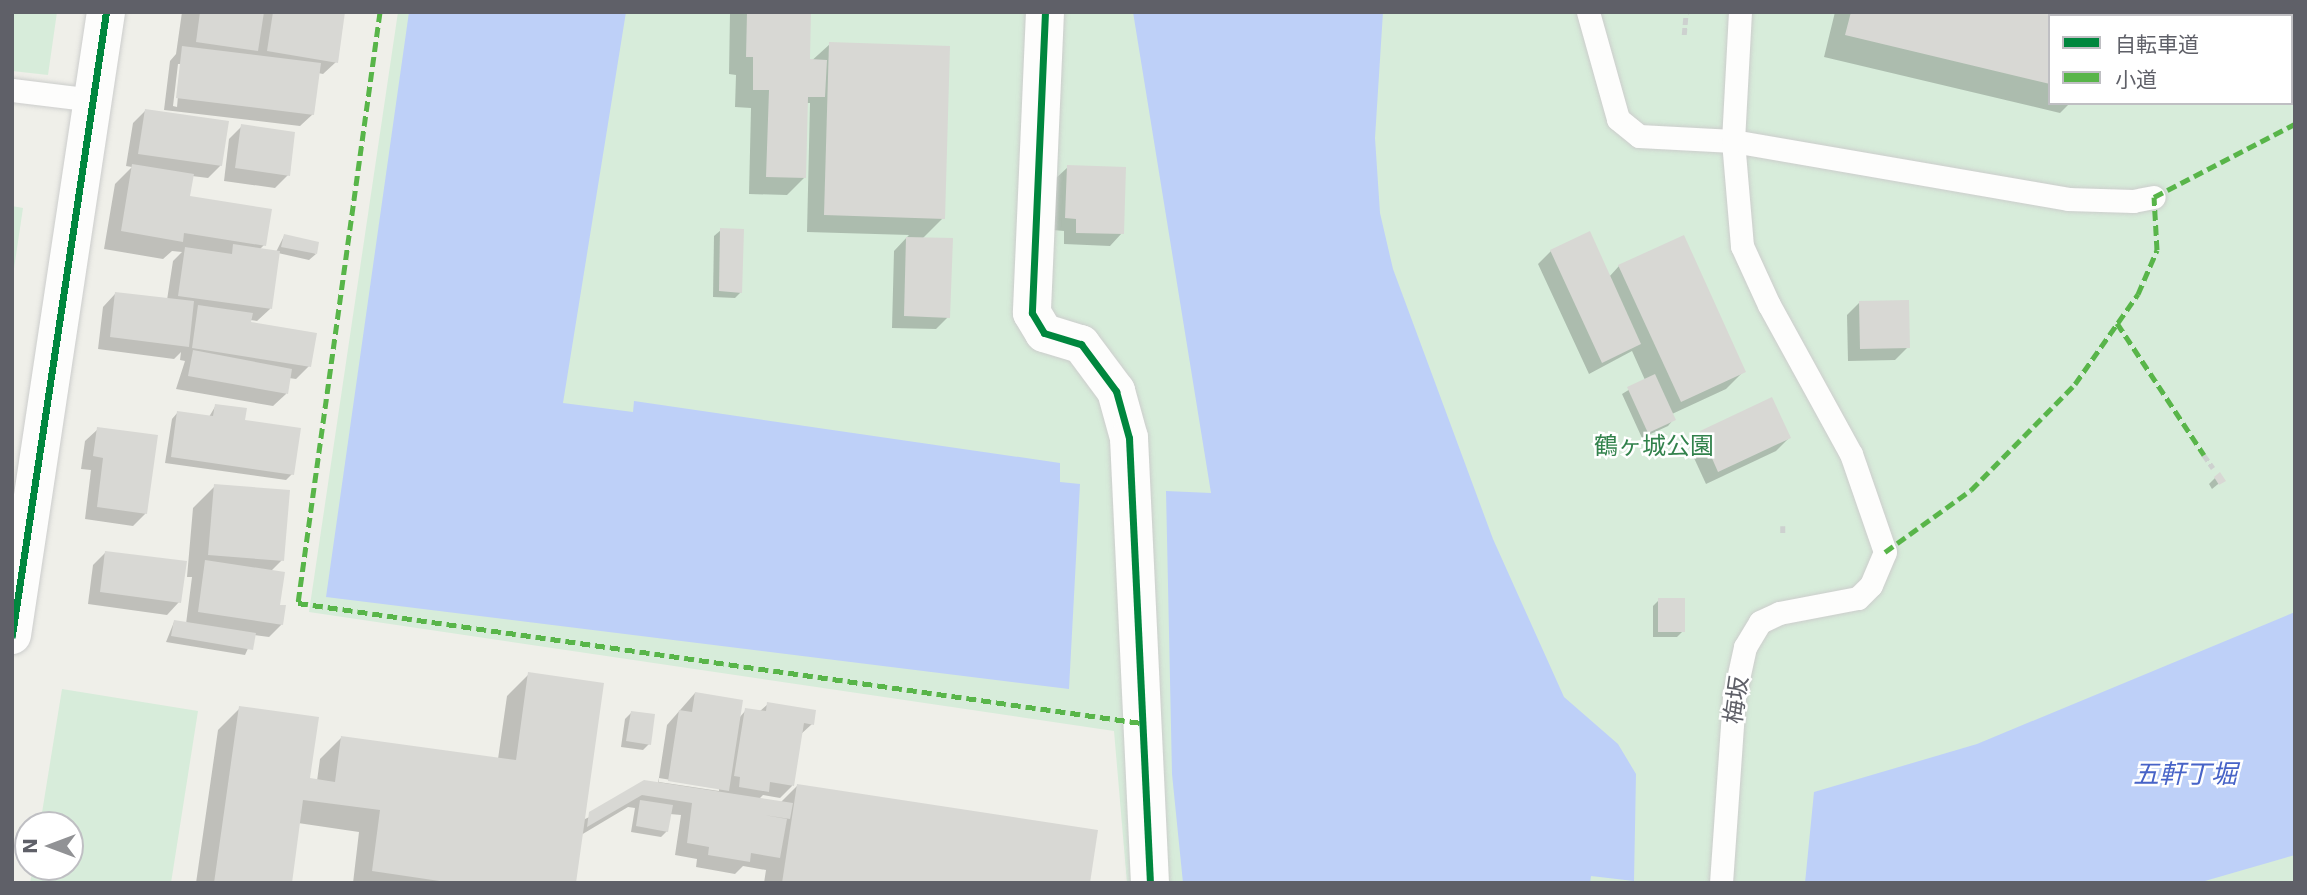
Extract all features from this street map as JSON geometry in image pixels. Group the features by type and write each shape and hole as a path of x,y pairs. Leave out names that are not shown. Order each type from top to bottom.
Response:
{"street":[{"path":"12,635 106,12"},
{"path":"1045,12 1032,313 1044,333 1081,344 1116,391 1129,438 1150,883"}],"lane":[{"path":"1733,141 1740,12"},
{"path":"1590,17 1618,119 1639,136 1733,141 2068,199 2133,201 2154,197"},
{"path":"12,90 94,100"},
{"name":"梅坂","path":"1721,883 1734,697 1745,647 1760,622 1779,613 1858,598 1871,585 1885,552 1851,454 1769,305 1742,246 1733,141"}],"path":[{"path":"1684,35 1686,12"},
{"path":"2204,454 2213,468"}],"green space":[{"path":"12,12 57,12 48,75 12,71"},
{"name":"鶴ヶ城公園","path":"398,12 2295,12 2295,883 1127,883 1114,731 309,612"},
{"path":"12,206 23,208 12,282"},
{"path":"62,689 198,711 171,883 30,883 84,881 84,811 42,811"}],"water":[{"path":"409,12 626,12 563,403 633,412 634,401 1060,463 1060,482 1080,484 1069,689 326,597"},
{"path":"1133,12 1383,12 1375,138 1380,213 1393,269 1493,539 1564,697 1618,744 1636,774 1634,881 1591,876 1590,883 1183,883 1172,774 1166,491 1211,493"},
{"name":"五軒丁堀","path":"2295,612 2295,855 2198,883 1805,883 1814,792 1977,744"}],"building":[{"path":"200,12 264,12 258,51 196,42"},
{"path":"273,12 345,12 338,63 267,51"},
{"path":"747,12 811,12 810,59 827,60 825,97 808,97 806,178 766,177 769,90 753,90 753,57 746,57"},
{"path":"1851,12 2102,12 2048,14 2048,84 1845,35"},
{"path":"2133,12 2295,12 2295,52 2293,14"},
{"path":"829,42 950,46 945,219 824,215"},
{"path":"182,46 321,63 314,115 176,98"},
{"path":"145,109 229,121 222,166 138,154"},
{"path":"241,124 295,132 290,176 235,168"},
{"path":"132,164 194,174 190,196 272,209 266,246 184,233 183,242 121,231"},
{"path":"1067,165 1126,167 1124,234 1076,233 1076,219 1065,218"},
{"path":"720,228 744,229 742,293 719,291"},
{"path":"1590,231 1641,344 1602,363 1550,250"},
{"path":"284,234 319,242 317,254 281,247"},
{"path":"1684,235 1746,372 1681,402 1618,265"},
{"path":"906,237 953,238 950,318 904,316"},
{"path":"233,244 280,251 272,309 178,296 185,247 232,254"},
{"path":"115,292 194,301 189,347 110,337"},
{"path":"1909,300 1910,348 1860,349 1859,301"},
{"path":"198,305 253,313 251,322 317,333 311,367 192,348"},
{"path":"193,350 292,369 288,394 188,376"},
{"path":"1655,374 1676,420 1648,433 1627,387"},
{"path":"1772,397 1791,438 1718,472 1700,431"},
{"path":"215,404 247,408 245,420 301,428 294,475 171,457 177,411 213,416"},
{"path":"97,427 158,435 147,514 97,507 103,458 93,456"},
{"path":"2220,472 2226,481 2219,485 2214,477"},
{"path":"214,484 290,490 284,561 208,555"},
{"path":"105,551 187,561 181,603 100,592"},
{"path":"205,560 285,572 280,605 286,605 283,625 198,612"},
{"path":"1658,598 1685,598 1685,632 1658,632"},
{"path":"174,620 256,633 253,650 171,636"},
{"path":"528,672 604,683 576,883 453,883 372,871 380,810 303,800 292,883 214,883 239,706 319,717 310,778 335,782 341,736 516,760"},
{"path":"695,692 743,700 729,791 668,781 679,710 692,712"},
{"path":"767,702 816,710 814,725 804,723 794,786 770,782 769,792 739,787 740,777 734,776 745,708 766,711"},
{"path":"631,711 655,714 651,745 626,741"},
{"path":"644,780 793,803 790,819 764,815 787,819 780,858 751,853 750,862 708,855 709,847 687,843 692,803 642,795 587,827 589,812"},
{"path":"797,784 1098,830 1090,883 782,883"},
{"path":"640,800 673,805 668,832 636,826"}],"marked path":[{"path":"380,12 298,603 1141,723"},
{"path":"1885,552 1971,490 2075,384 2138,294 2157,250 2154,197 2295,124"},
{"path":"2117,323 2204,455"}],"cycle path":[{"path":"12,635 106,12"},
{"path":"1045,12 1032,313 1044,333 1081,344 1116,391 1129,438 1150,883"}]}
